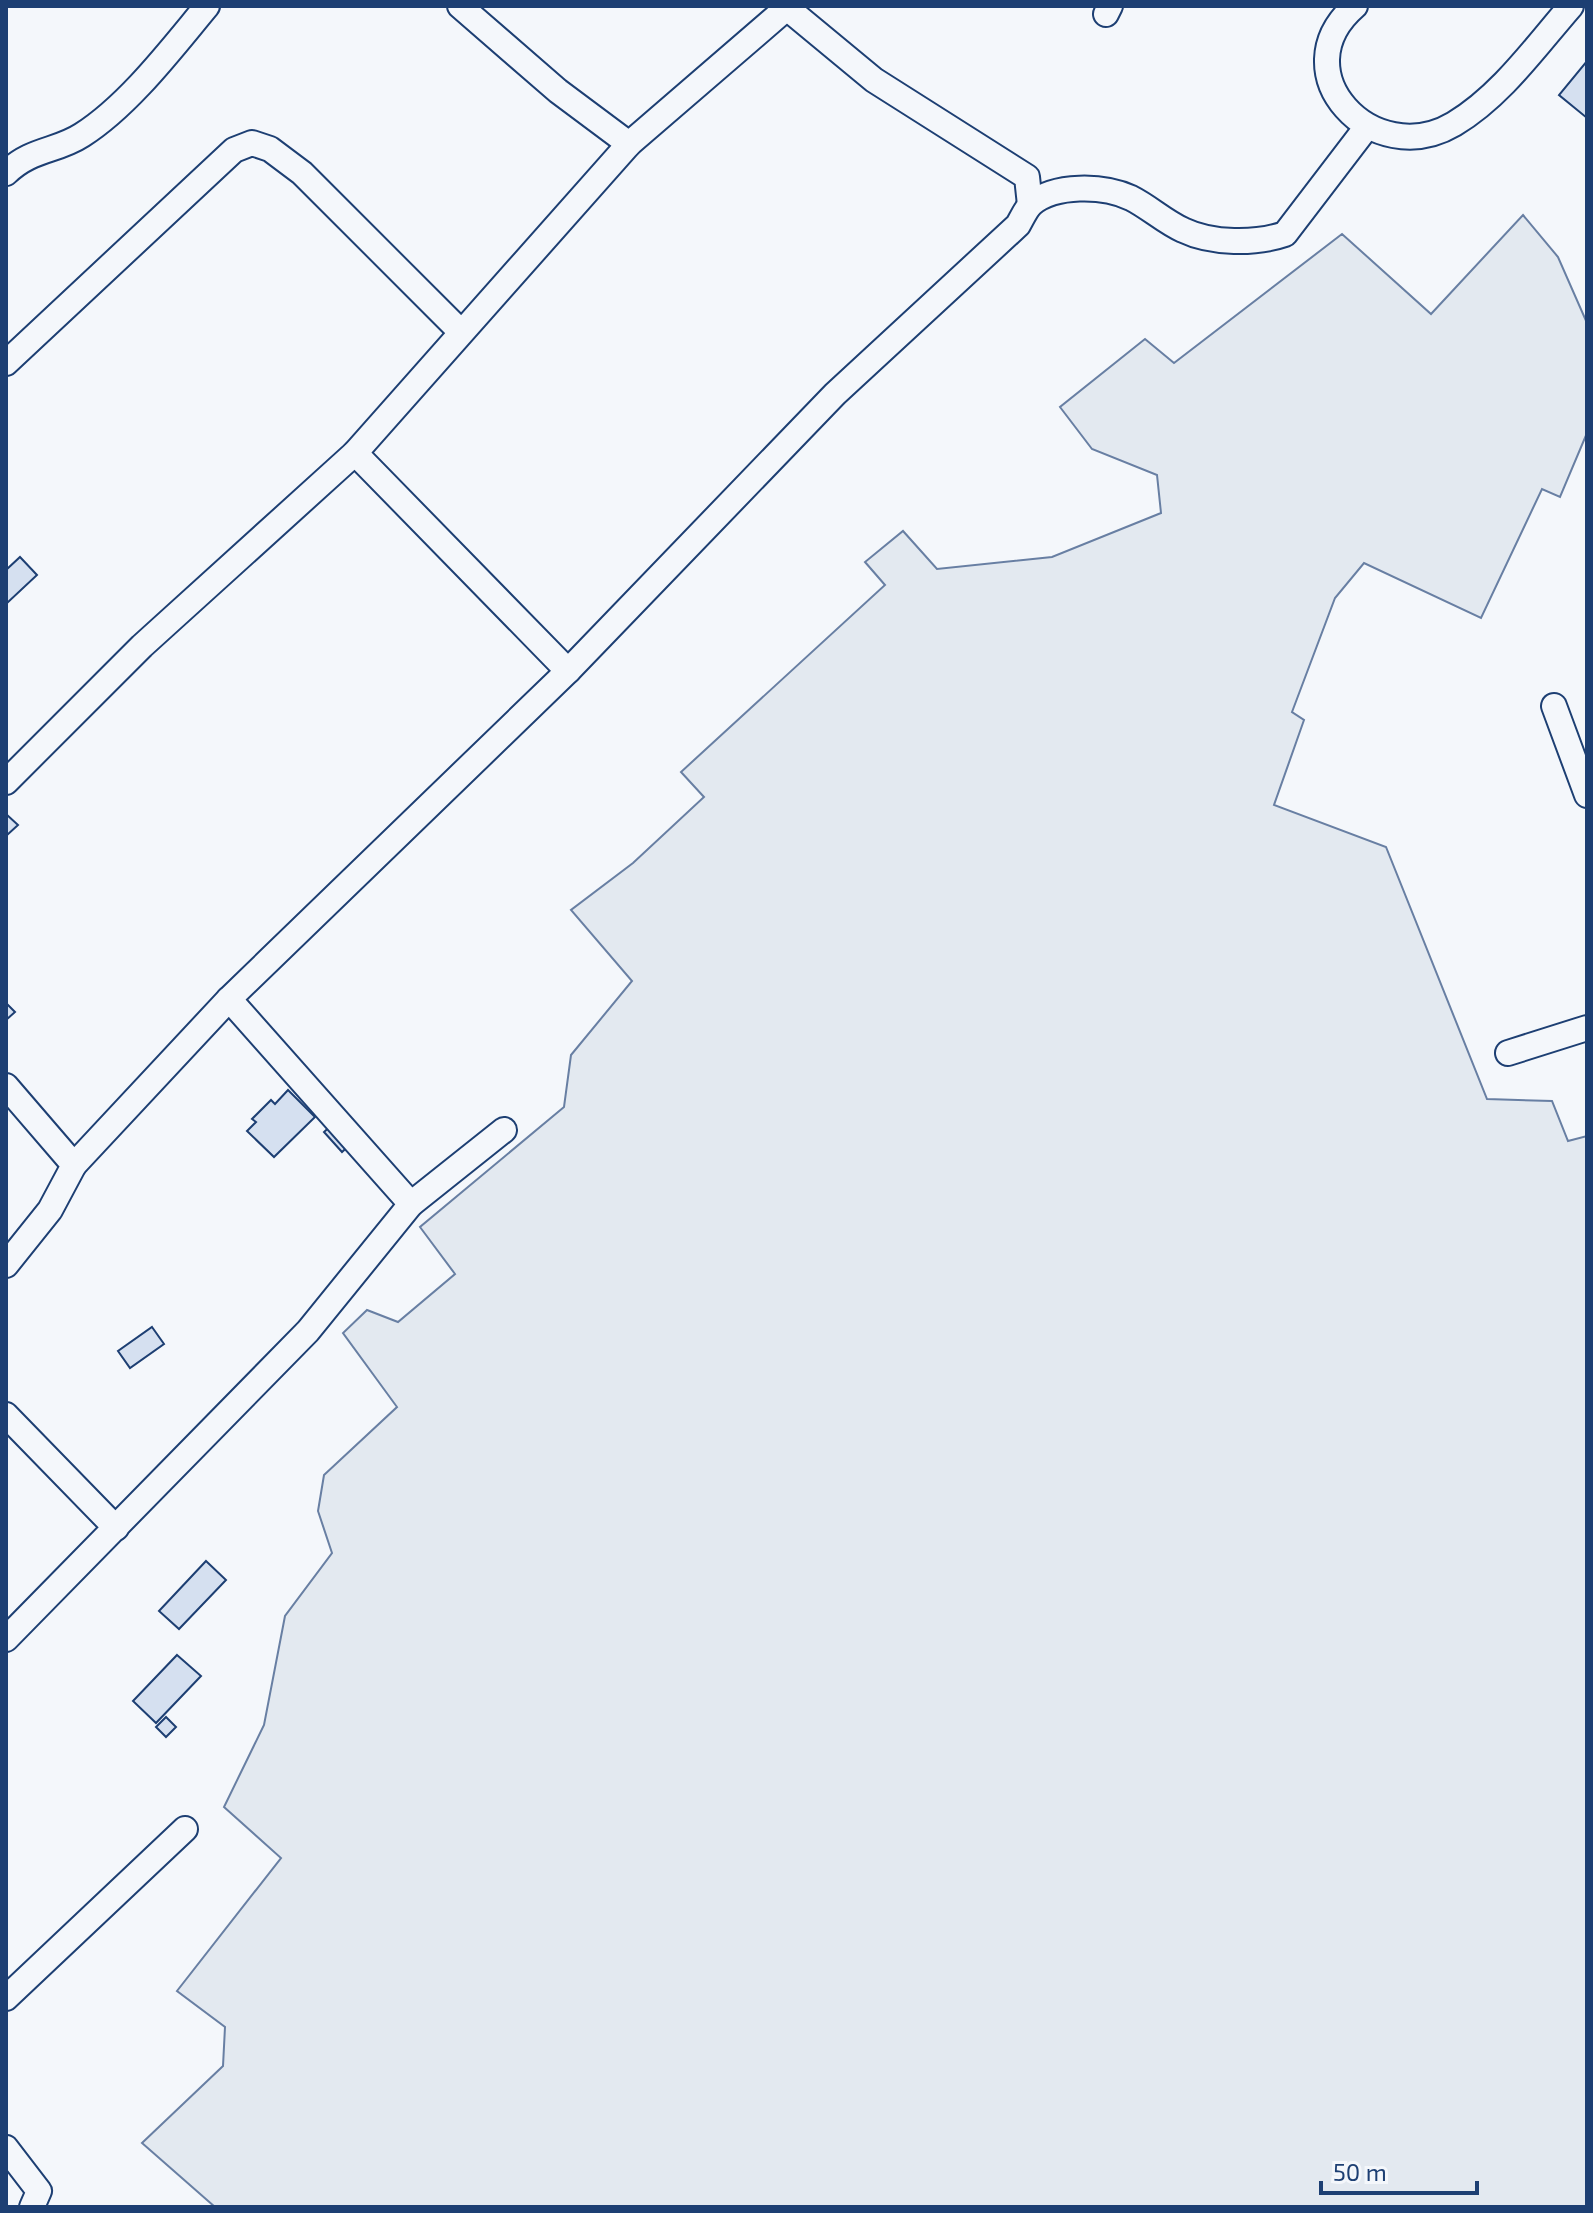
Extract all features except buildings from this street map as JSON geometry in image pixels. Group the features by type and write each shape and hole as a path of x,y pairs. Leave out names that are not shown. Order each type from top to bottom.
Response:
{"street":[{"path":"6,173 44,148 73,140 100,122 207,6"},
{"path":"1355,6 1333,35 1328,76 1333,93 1366,128 1416,136 1454,124 1500,87 1571,6"},
{"path":"462,7 558,91 629,144"},
{"path":"6,782 142,646 355,453 629,144 788,7 874,80 1027,177 1057,190 1099,191 1129,196 1184,231 1221,239 1266,240 1285,234 1366,128"},
{"path":"6,363 234,150 252,143 270,149 302,173 461,332"},
{"path":"1027,177 1030,205"},
{"path":"6,1265 50,1210 74,1165 229,999 568,671 835,394 1018,225 1030,205 1057,190"},
{"path":"355,453 568,671"},
{"path":"1554,706 1587,795"},
{"path":"229,999 411,1204"},
{"path":"1508,1053 1587,1028"},
{"path":"6,1086 74,1165"},
{"path":"6,1639 308,1331 411,1204 504,1130"},
{"path":"6,1415 116,1528"},
{"path":"6,1998 185,1829"},
{"path":"6,2148 39,2191 32,2207"}],"shaded area":[{"path":"1523,215 1558,257 1587,323 1587,433 1560,497 1542,489 1481,618 1364,563 1335,598 1292,712 1304,720 1274,805 1386,847 1487,1099 1552,1101 1568,1141 1587,1136 1587,2207 215,2207 142,2143 223,2066 225,2027 177,1991 281,1858 224,1807 264,1725 285,1616 332,1553 318,1511 324,1475 397,1407 343,1333 367,1310 398,1322 455,1274 420,1227 564,1107 571,1055 632,981 571,910 633,863 704,797 681,772 885,585 865,562 903,531 937,569 1052,557 1161,513 1157,475 1092,449 1060,407 1145,339 1174,363 1342,234 1431,314"}]}
